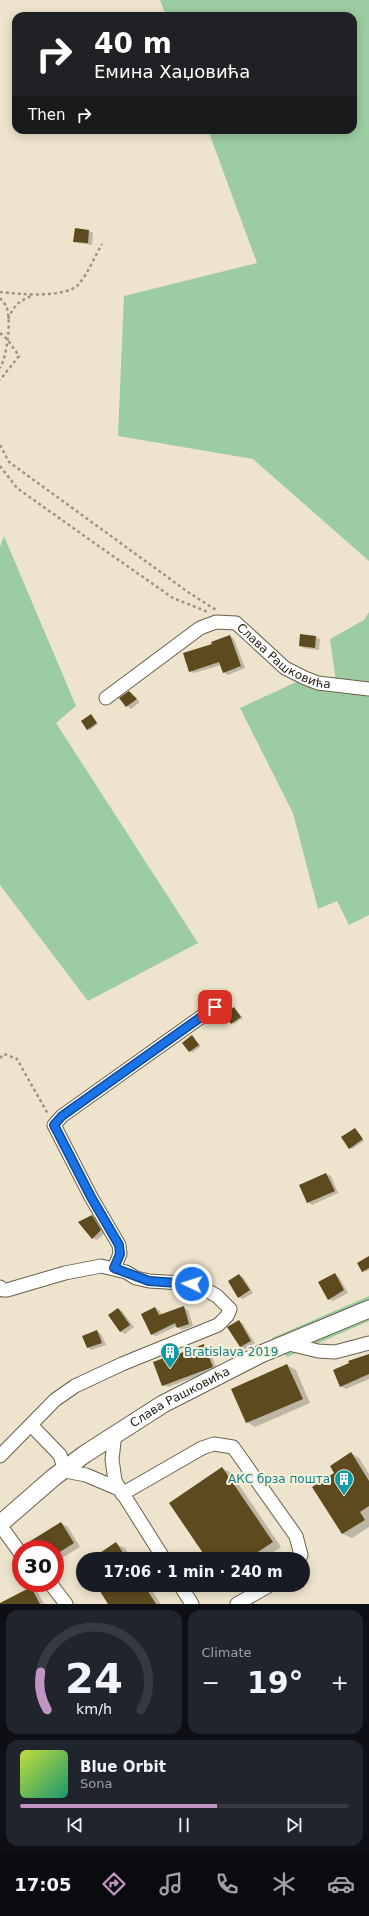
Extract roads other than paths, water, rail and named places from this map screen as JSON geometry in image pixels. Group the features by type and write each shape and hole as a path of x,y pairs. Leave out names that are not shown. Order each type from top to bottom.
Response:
{"main road":[{"name":"Слава Рашковића","path":"0,1525 24,1503 115,1434 194,1387 285,1343 369,1309"}],"street":[{"name":"Слава Рашковића","path":"106,698 200,628 216,622 236,624 285,668 306,678 318,683 369,689"},
{"path":"120,1270 119,1245 91,1197 54,1125 62,1116 215,1007"},
{"path":"0,1287 3,1290 7,1290 65,1273 101,1266 120,1270 136,1278 149,1281 183,1283 201,1287 224,1301 228,1305 230,1312 218,1325 122,1364 75,1386 55,1400 0,1456"},
{"path":"285,1343 318,1351 335,1352 369,1343"},
{"path":"31,1425 60,1455 65,1471 86,1475 121,1491"},
{"path":"115,1434 113,1471 121,1491 160,1552"},
{"path":"121,1491 202,1448 214,1444 232,1447 296,1536 299,1552"},
{"path":"0,1525 12,1542"},
{"path":"57,1592 66,1604"},
{"path":"184,1592 192,1604"},
{"path":"237,1604 258,1592"}],"place":[{"name":"Bratislava 2019","path":"170,1369"},
{"name":"АКС брза пошта","path":"344,1496"}]}
